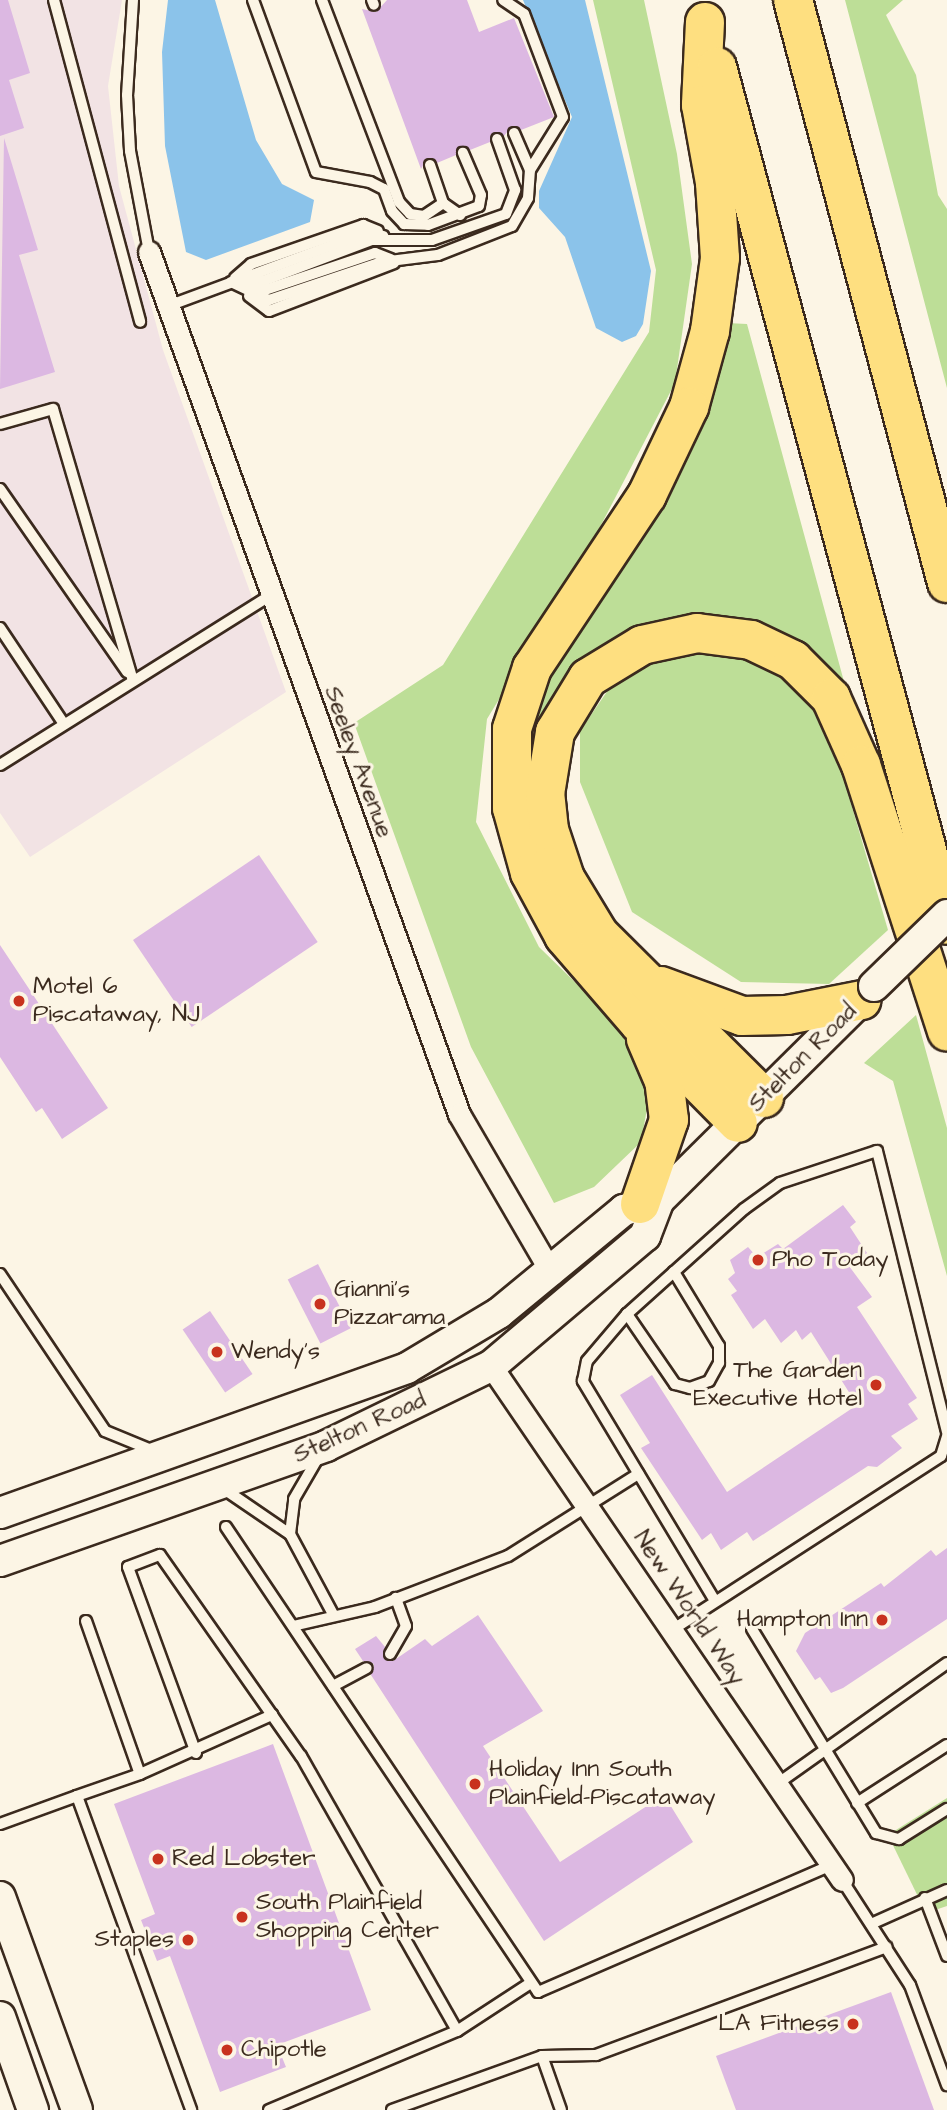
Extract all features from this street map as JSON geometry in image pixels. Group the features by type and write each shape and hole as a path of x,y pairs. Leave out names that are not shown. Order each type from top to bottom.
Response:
{"highway":[{"path":"793,0 947,583"},
{"path":"703,11 947,925"},
{"path":"703,11 701,105 715,183 720,258 710,331 689,407 647,495 532,668 512,729 512,808 530,873 564,936 640,1024 751,1110"},
{"path":"751,1110 635,971 599,934 565,878 549,831 547,760 555,732 588,678 614,659 667,636 724,633 793,660 831,698 861,765 947,1031"},
{"path":"635,971 671,991 741,1016 787,1015 868,993"},
{"path":"640,1024 664,1081 668,1120 650,1202"}],"main road":[{"name":"Stelton Road","path":"0,1513 407,1368 470,1333 552,1274 624,1210 650,1202 751,1110 947,915"},
{"name":"Stelton Road","path":"0,1562 326,1446 491,1366 645,1236 650,1202"},
{"path":"0,1897 77,2110"},
{"path":"0,2017 33,2110"}],"street":[{"name":"Seeley Avenue","path":"149,252 165,307 459,1114 552,1274"},
{"name":"New World Way","path":"491,1366 837,1872"}],"lane":[{"path":"54,0 140,322"},
{"path":"133,0 127,95 130,151 149,252"},
{"path":"253,0 316,172 370,182 384,189 392,211 404,224 428,225 479,206 481,195 463,153"},
{"path":"322,0 399,202 410,214 424,216 443,203"},
{"path":"231,282 269,311 398,261 438,254 512,226 528,198 530,170 562,117 524,14 503,0"},
{"path":"514,133 530,170"},
{"path":"165,307 231,282 263,281 372,240 432,240 506,214 515,190 497,139"},
{"path":"370,182 378,170 379,151"},
{"path":"430,166 443,203 460,215"},
{"path":"231,282 251,264 363,225 395,239"},
{"path":"231,282 265,290 374,253 398,261"},
{"path":"0,424 53,409 133,680"},
{"path":"0,489 133,680"},
{"path":"0,765 269,596"},
{"path":"0,628 64,724"},
{"path":"672,1630 941,1455 947,1434 877,1151 780,1183 626,1314 587,1361 583,1381 715,1601"},
{"path":"626,1314 676,1384 690,1388 709,1381 719,1363 719,1346 674,1272"},
{"path":"0,1274 105,1431 163,1455"},
{"path":"290,1534 298,1490 326,1446"},
{"path":"293,1626 396,1598 508,1556 638,1474"},
{"path":"219,1485 290,1534 334,1616"},
{"path":"226,1527 529,1984 538,1992 837,1872 910,1985 947,2085"},
{"path":"196,1753 128,1567 160,1555 272,1715 457,2031"},
{"path":"390,1654 406,1626 396,1598"},
{"path":"86,1621 140,1774"},
{"path":"752,1629 876,1833 899,1839 947,1809"},
{"path":"777,1784 947,1662"},
{"path":"333,1686 367,1668"},
{"path":"0,1824 196,1753 272,1715"},
{"path":"857,1803 947,1745"},
{"path":"77,1796 191,2110"},
{"path":"871,1924 947,1890"},
{"path":"925,1898 947,1956"},
{"path":"393,2110 541,2056 596,2055 887,1947"},
{"path":"269,2110 457,2031 529,1984"},
{"path":"541,2056 561,2110"}],"shaded area":[{"path":"0,0 122,0 108,86 119,186 163,350 286,692 30,857 0,813"}],"green space":[{"path":"593,0 644,0 677,154 692,264 675,383 577,571 487,719 476,822 539,947 622,1028 650,1092 641,1142 594,1187 554,1203 471,1047 354,723 443,665 649,332 656,270"},
{"path":"845,0 903,0 886,15 916,75 938,195 947,209 947,388"},
{"path":"727,323 747,324 846,689 707,617 556,698 532,747 546,666"},
{"path":"683,650 751,661 797,686 826,718 888,930 829,984 741,982 632,912 580,782 580,731 617,677"},
{"path":"916,1015 947,1128 947,1276 893,1081 864,1063"},
{"path":"947,1798 947,1906 926,1913 888,1835"}],"water":[{"path":"168,0 215,0 256,140 282,184 314,200 310,222 206,260 186,252 165,146 162,52"},
{"path":"523,0 585,0 651,271 643,324 636,336 622,342 596,328 565,237 539,208 539,191 572,117"}],"building":[{"path":"0,0 8,0 30,73 9,80 24,128 0,136"},
{"path":"387,0 467,0 479,32 514,18 554,117 521,130 512,126 504,136 494,132 490,142 470,150 461,146 456,155 437,163 427,158 421,169 362,9 376,12"},
{"path":"4,138 38,250 19,255 55,372 0,389"},
{"path":"259,855 318,942 192,1027 133,940"},
{"name":"Motel 6 Piscataway, NJ","path":"0,945 108,1108 62,1139 42,1108 36,1112 0,1057"},
{"name":"The Garden Executive Hotel","path":"843,1205 856,1222 850,1227 867,1253 849,1266 872,1297 857,1307 917,1398 908,1404 918,1419 891,1436 902,1448 877,1467 868,1466 753,1541 747,1532 721,1550 711,1533 702,1540 641,1448 650,1443 620,1395 652,1375 727,1492 857,1405 811,1332 802,1340 796,1330 781,1343 765,1319 753,1329 731,1295 737,1291 728,1279 735,1273 730,1260 748,1247 757,1257 778,1244 783,1249"},
{"name":"Gianni's Pizzarama","path":"318,1264 351,1328 320,1344 288,1279"},
{"name":"Wendy's","path":"210,1311 252,1374 225,1392 183,1329"},
{"name":"Hampton Inn","path":"947,1548 947,1619 843,1688 831,1693 820,1677 815,1680 796,1651 805,1633 881,1583 884,1587 931,1550 936,1556"},
{"name":"Holiday Inn South Plainfield-Piscataway","path":"478,1615 543,1711 483,1746 560,1862 664,1795 693,1842 544,1941 371,1675 374,1664 363,1661 355,1649 376,1636 385,1647 384,1659 393,1661 425,1639 432,1646"},
{"name":"South Plainfield Shopping Center","path":"273,1744 371,2010 277,2045 286,2067 220,2092 170,1956 157,1961 141,1920 155,1914 114,1804"},
{"name":"LA Fitness","path":"891,1992 934,2110 736,2110 716,2056"}],"place":[{"name":"Motel 6 Piscataway, NJ","path":"19,1001"},
{"name":"Pho Today","path":"758,1260"},
{"name":"Gianni's Pizzarama","path":"320,1304"},
{"name":"Wendy's","path":"217,1352"},
{"name":"The Garden Executive Hotel","path":"876,1385"},
{"name":"Hampton Inn","path":"882,1620"},
{"name":"Holiday Inn South Plainfield-Piscataway","path":"475,1784"},
{"name":"Red Lobster","path":"158,1859"},
{"name":"South Plainfield Shopping Center","path":"242,1917"},
{"name":"Staples","path":"188,1940"},
{"name":"LA Fitness","path":"853,2024"},
{"name":"Chipotle","path":"227,2050"}]}
